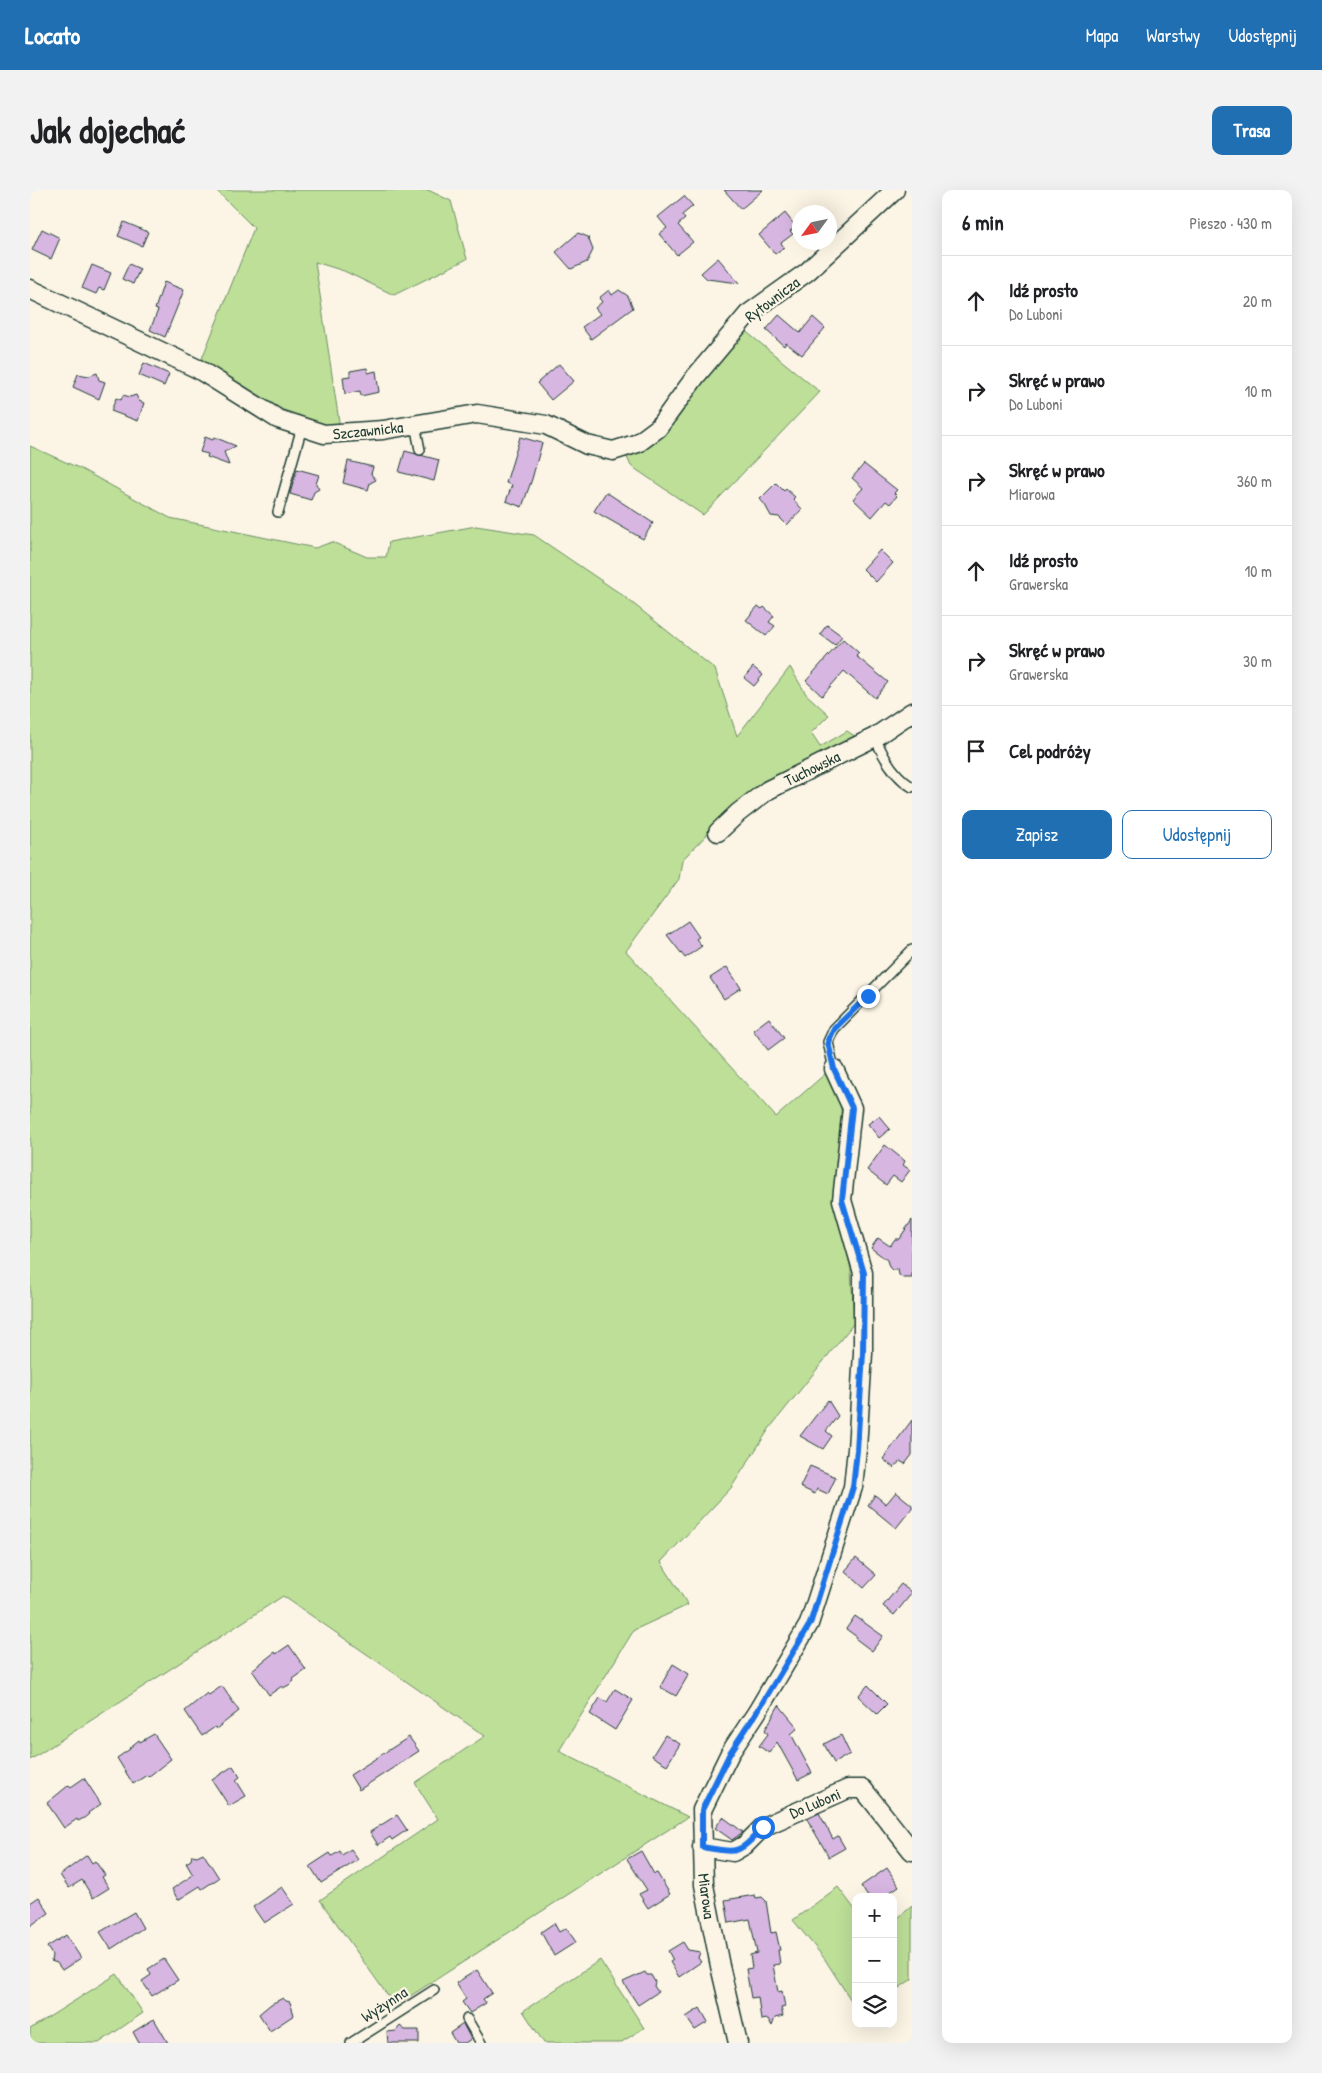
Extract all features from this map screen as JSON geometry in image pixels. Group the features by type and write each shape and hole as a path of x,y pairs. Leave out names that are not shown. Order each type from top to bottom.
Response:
{"street":[{"name":"Rytownicza","path":"613,451 638,443 658,428 696,376 748,314 807,272 895,190"},
{"name":"Szczawnicka","path":"30,290 198,369 278,419 324,434 383,430 477,414 546,424 587,445 613,451"},
{"name":"Tuchowska","path":"718,832 738,813 768,790 875,738 912,712"},
{"name":"Miarowa","path":"738,2043 720,1966 704,1884 702,1810 730,1753 810,1624 853,1487 857,1450 863,1353 864,1273 842,1200 852,1108 834,1069"},
{"name":"Do Luboni","path":"702,1847 733,1852 745,1845 763,1827 848,1789 862,1790 912,1851"}],"lane":[{"path":"415,424 420,450"},
{"path":"278,512 302,427"},
{"path":"875,738 882,756 902,781 912,787"},
{"path":"834,1069 828,1042 834,1029 912,950"},
{"name":"Wyżynna","path":"351,2043 434,1990"},
{"path":"467,2019 481,2043"}],"green space":[{"path":"216,190 428,190 451,201 467,259 394,295 344,271 315,262 340,428 314,426 299,415 286,419 201,361 254,228"},
{"path":"743,329 820,392 703,515 631,466 626,455 651,445 678,417 693,391"},
{"path":"30,446 81,469 170,518 315,548 332,542 367,557 386,557 389,542 476,526 534,535 621,594 715,669 737,736 790,667 806,694 829,715 811,733 820,747 847,731 861,740 737,804 682,860 679,879 626,951 776,1117 826,1073 841,1103 842,1149 835,1195 851,1270 854,1323 769,1429 731,1488 661,1562 688,1605 634,1630 559,1751 688,1817 395,2006 320,1900 438,1819 415,1783 485,1736 283,1596 30,1760"},
{"path":"838,1887 852,1906 852,2002 824,1958 793,1920"},
{"path":"912,1906 912,1979 897,1989 897,1938 897,1919"},
{"path":"600,1960 644,2028 620,2043 544,2043 523,2011"},
{"path":"117,1974 143,2013 99,2043 34,2043 30,2040 30,2029"}],"building":[{"path":"724,190 763,190 741,209"},
{"path":"684,196 693,206 682,215 685,219 678,225 693,242 677,255 659,234 667,228 658,217"},
{"path":"785,213 792,222 792,230 790,231 792,235 781,243 784,247 775,254 759,235"},
{"path":"124,222 148,232 142,246 118,236"},
{"path":"42,229 60,238 51,259 32,250"},
{"path":"578,233 588,237 593,250 587,262 571,269 556,252"},
{"path":"718,258 739,283 707,279 701,273"},
{"path":"129,264 140,269 133,284 122,279"},
{"path":"92,265 111,273 104,290 99,288 96,294 82,288"},
{"path":"164,282 184,290 165,337 150,330 158,310 155,309"},
{"path":"609,290 612,295 619,290 628,296 633,308 591,339 582,327 600,314 595,308 602,302 599,298"},
{"path":"779,315 800,333 813,317 825,328 802,355 786,343 784,346 766,330"},
{"path":"144,363 169,374 164,386 139,375"},
{"path":"559,364 574,381 551,400 537,383"},
{"path":"367,368 368,373 376,371 379,392 361,396 360,391 345,394 343,377 350,376 350,371"},
{"path":"97,373 99,380 105,382 99,399 73,387 78,374 89,376"},
{"path":"123,395 130,397 136,395 139,401 144,403 138,421 111,411 116,398 121,400"},
{"path":"205,437 213,440 214,437 236,446 224,452 229,465 207,457 208,454 200,452"},
{"path":"520,437 542,443 522,507 506,501 512,485 506,483"},
{"path":"405,451 439,460 434,481 399,472"},
{"path":"348,461 373,467 371,474 376,480 370,483 368,490 343,483"},
{"path":"864,464 897,490 894,493 897,496 890,504 886,501 872,517 853,499 863,488 852,478"},
{"path":"297,469 319,475 316,484 319,489 314,492 311,500 290,494"},
{"path":"776,483 784,491 786,489 795,497 793,499 802,509 787,525 779,517 771,516 760,499"},
{"path":"606,492 653,523 643,539 594,511"},
{"path":"880,550 893,563 876,582 863,569"},
{"path":"758,606 762,609 764,607 774,616 769,622 775,626 766,636 746,620"},
{"path":"827,625 842,636 835,645 820,634"},
{"path":"843,639 859,653 856,656 888,682 875,698 844,671 822,696 806,681"},
{"path":"753,667 763,675 754,686 744,678"},
{"path":"688,921 699,937 696,939 702,946 685,958 667,935"},
{"path":"727,967 741,988 724,999 710,978"},
{"path":"769,1018 784,1038 768,1050 753,1030"},
{"path":"879,1116 890,1129 879,1138 868,1124"},
{"path":"885,1145 905,1161 903,1165 910,1170 901,1182 893,1176 886,1185 867,1170"},
{"path":"912,1220 912,1278 903,1278 899,1275 898,1270 892,1270 887,1260 871,1248 878,1238 890,1246 895,1239 899,1239"},
{"path":"828,1400 838,1416 826,1431 832,1436 823,1449 800,1436"},
{"path":"912,1420 912,1455 905,1464 900,1461 894,1468 883,1459"},
{"path":"810,1466 836,1477 828,1494 817,1489 815,1494 800,1487"},
{"path":"896,1492 912,1505 912,1508 896,1528 868,1505 875,1495 886,1504"},
{"path":"856,1558 876,1575 864,1588 845,1571"},
{"path":"901,1584 912,1593 894,1615 883,1606"},
{"path":"855,1616 883,1636 872,1651 846,1629"},
{"path":"289,1645 306,1670 293,1679 294,1681 289,1685 283,1688 282,1686 269,1695 252,1670 275,1652 276,1654"},
{"path":"673,1664 689,1674 676,1696 660,1687"},
{"path":"868,1685 887,1704 877,1714 858,1696"},
{"path":"222,1686 239,1711 216,1729 215,1727 202,1736 185,1711 207,1693 209,1695"},
{"path":"615,1689 633,1700 615,1730 590,1714 600,1698 607,1702"},
{"path":"779,1705 798,1728 791,1734 812,1773 798,1780 777,1742 769,1753 759,1746 768,1734 765,1730"},
{"path":"154,1734 171,1759 148,1777 147,1775 133,1784 117,1758 139,1740 140,1742"},
{"path":"665,1735 680,1744 667,1765 652,1756"},
{"path":"841,1735 850,1754 834,1763 824,1744"},
{"path":"409,1737 419,1751 359,1790 350,1775"},
{"path":"233,1766 240,1777 236,1780 246,1796 229,1806 212,1780"},
{"path":"84,1778 101,1804 84,1818 78,1821 77,1819 64,1828 47,1803 69,1785 71,1787"},
{"path":"819,1813 833,1839 838,1836 845,1848 829,1857 807,1819"},
{"path":"397,1815 407,1830 392,1840 390,1837 378,1845 370,1832"},
{"path":"723,1817 743,1832 732,1840 715,1828"},
{"path":"351,1849 358,1860 321,1883 310,1866 330,1853 332,1856 340,1851 342,1855"},
{"path":"641,1851 654,1874 657,1873 670,1894 648,1908 639,1894 647,1890 627,1859"},
{"path":"203,1853 219,1878 202,1889 200,1886 178,1900 172,1889 193,1875 186,1863 191,1860 192,1855 197,1856"},
{"path":"87,1855 92,1863 95,1861 105,1875 102,1877 109,1888 93,1898 82,1880 69,1888 60,1875"},
{"path":"887,1868 899,1886 889,1893 865,1893 861,1886"},
{"path":"282,1887 294,1904 264,1923 253,1907"},
{"path":"755,1895 756,1898 762,1897 766,1901 771,1933 776,1932 780,1950 778,1950 780,1964 773,1965 778,1992 782,1991 785,2007 781,2008 783,2016 775,2018 772,2026 768,2019 761,2020 758,1997 751,1998 746,1969 752,1968 750,1955 757,1953 750,1919 729,1923 725,1900"},
{"path":"39,1897 49,1913 30,1926 30,1903"},
{"path":"134,1912 143,1928 111,1949 100,1932"},
{"path":"554,1923 559,1932 566,1928 576,1942 554,1956 541,1932"},
{"path":"66,1935 81,1958 62,1970 57,1963 51,1961 52,1955 47,1947"},
{"path":"683,1942 688,1950 700,1952 698,1958 701,1962 679,1977 670,1962 673,1960 668,1951"},
{"path":"164,1959 178,1980 152,1996 142,1981 151,1975 148,1969"},
{"path":"477,1970 492,1993 483,1999 486,2003 470,2013 462,2002 466,1999 456,1983"},
{"path":"645,1972 647,1975 651,1975 658,1992 638,2005 623,1982"},
{"path":"283,1998 290,2002 294,2015 270,2031 259,2014 271,2004"},
{"path":"700,2008 708,2022 695,2030 686,2017"},
{"path":"154,2019 168,2043 139,2043 133,2032"},
{"path":"463,2024 471,2039 465,2043 456,2043 450,2033"},
{"path":"400,2026 405,2030 419,2030 419,2043 388,2043 387,2032 396,2031"}],"route":[{"path":"763,1827 745,1845 733,1852 702,1847 702,1810 730,1753 792,1656 810,1624 853,1487 863,1353 864,1273 842,1200 846,1146 852,1108 834,1069 828,1042 834,1029 868,996"}]}
